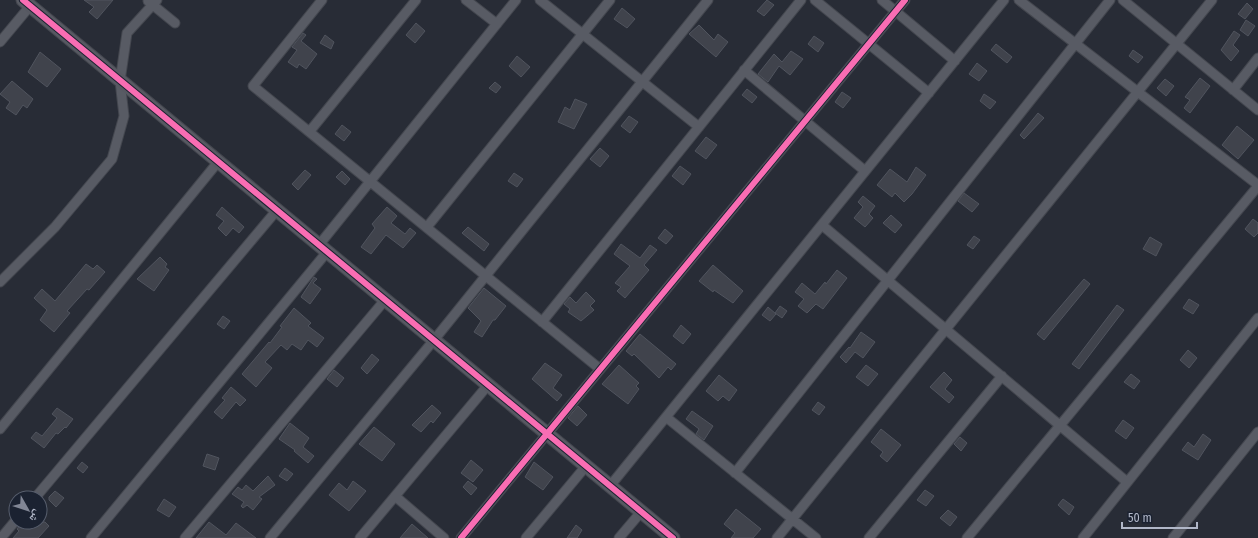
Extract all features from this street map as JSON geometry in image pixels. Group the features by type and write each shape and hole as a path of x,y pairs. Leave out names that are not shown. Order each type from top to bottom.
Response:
{"street":[{"path":"322,0 253,86 600,369"},
{"path":"310,131 416,0"},
{"path":"466,0 497,24"},
{"path":"91,538 323,249 371,181 516,0"},
{"path":"540,0 699,127"},
{"path":"427,227 610,0"},
{"path":"270,538 434,340 708,0"},
{"path":"542,322 801,0"},
{"path":"815,0 929,93"},
{"path":"882,0 955,61"},
{"path":"461,538 905,0"},
{"path":"610,486 1004,0"},
{"path":"967,538 1258,185 1019,0"},
{"path":"735,473 1110,0"},
{"path":"1123,0 1258,110"},
{"path":"777,538 1212,0"},
{"path":"0,282 56,228 112,159 124,116 120,81 127,33 152,1 175,23"},
{"path":"0,42 26,3 673,538"},
{"path":"1233,90 1258,58"},
{"path":"744,70 866,171"},
{"path":"0,429 218,162"},
{"path":"42,490 276,210"},
{"path":"822,225 1127,482"},
{"path":"185,538 385,300"},
{"path":"1082,538 1258,318"},
{"path":"869,538 1002,376"},
{"path":"360,538 488,385"},
{"path":"666,417 816,538"},
{"path":"1173,538 1258,432"},
{"path":"526,538 586,466"},
{"path":"395,496 444,538"},
{"path":"619,538 641,512"},
{"path":"1,538 8,530"}],"building":[{"path":"84,0 113,0 97,19 89,12 94,7"},
{"path":"767,0 774,5 764,16 757,11"},
{"path":"1247,3 1253,9 1245,19 1238,14"},
{"path":"622,8 635,19 627,28 614,19"},
{"path":"1246,20 1255,26 1248,36 1240,30"},
{"path":"416,23 425,31 415,43 406,35"},
{"path":"699,25 714,40 718,34 728,42 716,57 689,34"},
{"path":"1234,31 1240,35 1233,45 1239,51 1231,61 1221,50"},
{"path":"303,33 306,35 301,41 317,54 306,69 299,64 297,68 288,62 297,50 292,47"},
{"path":"325,35 334,42 331,49 320,43"},
{"path":"814,36 824,43 818,52 808,44"},
{"path":"996,44 1012,57 1007,63 991,50"},
{"path":"1133,50 1143,57 1138,63 1129,56"},
{"path":"791,51 803,59 790,75 779,66 768,82 758,74 774,54 782,62"},
{"path":"40,52 61,69 47,87 28,72"},
{"path":"517,56 530,67 521,77 509,66"},
{"path":"977,63 987,71 979,81 969,74"},
{"path":"1200,78 1210,86 1190,113 1184,108 1190,100 1185,97"},
{"path":"1165,79 1174,86 1166,96 1157,88"},
{"path":"12,81 33,99 27,108 23,105 16,115 6,108 10,102 0,94"},
{"path":"495,82 501,87 496,93 489,88"},
{"path":"747,89 757,97 752,103 742,95"},
{"path":"842,92 851,98 843,108 835,102"},
{"path":"984,94 996,102 990,109 980,101"},
{"path":"575,99 587,104 574,129 558,122 565,107 570,110"},
{"path":"1038,113 1044,118 1024,139 1020,135"},
{"path":"629,116 638,122 630,133 621,126"},
{"path":"342,125 351,132 344,141 335,134"},
{"path":"1237,126 1254,140 1238,159 1222,145"},
{"path":"706,137 717,145 706,159 695,151"},
{"path":"600,148 609,156 600,167 590,159"},
{"path":"680,166 691,174 683,185 672,176"},
{"path":"916,167 926,175 904,202 895,193 892,197 877,185 890,169 907,182"},
{"path":"305,170 311,175 298,190 292,184"},
{"path":"342,171 350,179 345,185 336,177"},
{"path":"514,173 523,179 517,187 508,181"},
{"path":"964,193 979,204 972,212 958,201"},
{"path":"863,196 875,206 869,214 873,218 865,227 854,218 863,207 858,202"},
{"path":"222,207 244,227 239,233 233,228 226,236 218,228 224,221 216,215"},
{"path":"387,207 397,216 391,223 405,234 410,228 416,233 403,248 386,235 371,254 361,247 375,228 372,224"},
{"path":"891,215 902,225 895,233 883,223"},
{"path":"1253,219 1258,223 1258,233 1254,237 1245,229"},
{"path":"468,227 489,244 484,251 462,233"},
{"path":"665,229 673,236 666,244 658,238"},
{"path":"974,236 980,240 973,249 967,245"},
{"path":"1150,237 1162,244 1156,256 1143,249"},
{"path":"621,244 640,258 650,245 657,250 644,265 649,270 625,298 617,291 621,287 615,283 630,266 614,254"},
{"path":"160,257 167,264 165,267 169,270 154,291 137,279"},
{"path":"86,264 93,269 97,265 105,272 67,311 70,313 54,332 40,320 47,310 34,298 42,289 55,301"},
{"path":"713,265 743,291 733,303 714,290 713,292 699,281"},
{"path":"837,270 847,278 823,309 816,304 807,313 798,306 804,299 795,292 802,283 815,294 825,282 826,284"},
{"path":"314,277 317,279 313,283 321,289 310,304 301,297"},
{"path":"1084,279 1090,284 1044,340 1037,334"},
{"path":"484,288 506,306 495,320 493,320 482,337 474,332 481,321 468,308"},
{"path":"586,292 595,301 590,306 594,310 581,321 568,312 570,309 564,304 570,297 576,303"},
{"path":"1189,299 1199,305 1193,314 1183,308"},
{"path":"1117,305 1124,310 1079,369 1072,364"},
{"path":"780,306 787,311 782,318 775,313"},
{"path":"768,307 776,314 770,321 762,315"},
{"path":"294,308 311,323 308,326 324,338 317,347 308,340 301,350 292,344 287,350 281,345 265,362 272,368 256,387 242,374 269,342 270,343 282,327 280,326"},
{"path":"223,316 230,321 224,329 217,324"},
{"path":"681,325 691,334 683,344 673,336"},
{"path":"861,332 875,342 863,358 855,352 846,363 840,357 849,347 850,348"},
{"path":"640,334 676,364 671,370 668,367 659,378 634,354 632,356 626,351"},
{"path":"1188,350 1197,358 1189,368 1180,360"},
{"path":"372,354 379,360 367,374 361,368"},
{"path":"545,363 562,375 553,388 562,395 557,401 532,379"},
{"path":"619,365 639,383 636,386 639,389 628,404 602,384"},
{"path":"866,365 878,374 868,386 856,377"},
{"path":"334,370 344,378 337,387 327,379"},
{"path":"944,372 952,380 945,389 954,397 949,403 930,387"},
{"path":"1131,374 1140,381 1134,389 1124,382"},
{"path":"719,375 737,390 729,401 723,396 718,401 706,391"},
{"path":"231,387 246,400 240,406 236,402 222,419 214,412 225,400 222,398"},
{"path":"818,402 825,407 819,415 812,410"},
{"path":"432,405 441,413 433,423 431,421 421,432 412,425"},
{"path":"578,406 587,415 577,426 568,418"},
{"path":"57,408 73,419 66,428 65,427 58,434 56,433 44,448 31,438 36,432 42,436 57,418 52,414"},
{"path":"692,411 713,426 704,440 696,434 699,429 686,419"},
{"path":"1123,420 1134,428 1126,439 1115,431"},
{"path":"290,423 309,438 303,447 314,456 308,463 294,451 295,450 279,439"},
{"path":"374,427 395,444 382,461 359,444"},
{"path":"881,429 901,445 887,462 880,456 883,452 871,442"},
{"path":"1203,434 1211,440 1198,460 1182,450 1188,442 1194,447"},
{"path":"960,437 967,443 961,451 954,444"},
{"path":"207,454 219,458 215,470 203,466"},
{"path":"471,460 483,470 473,482 461,473"},
{"path":"82,462 88,467 83,473 77,468"},
{"path":"534,462 553,477 543,490 525,477"},
{"path":"285,468 293,474 287,481 279,476"},
{"path":"268,476 275,485 259,497 262,499 253,510 247,505 243,508 241,506 244,502 232,494 238,487 242,490 246,485 253,491"},
{"path":"353,481 366,491 349,511 329,495 339,483 347,490"},
{"path":"468,481 477,488 471,495 463,487"},
{"path":"925,490 934,496 926,506 917,500"},
{"path":"55,491 64,498 56,507 49,500 49,497"},
{"path":"164,499 176,507 169,517 157,510"},
{"path":"1063,499 1074,507 1069,515 1058,505"},
{"path":"736,509 761,529 753,538 731,538 735,533 724,524"},
{"path":"948,510 957,517 950,526 940,518"},
{"path":"209,522 226,535 236,523 256,538 196,538"},
{"path":"412,524 428,538 400,538"},
{"path":"576,525 582,530 577,538 567,538"},
{"path":"18,530 45,530 38,538 13,538 19,531"}],"cycle path":[{"path":"23,0 673,538"},
{"path":"461,538 905,0"}]}
